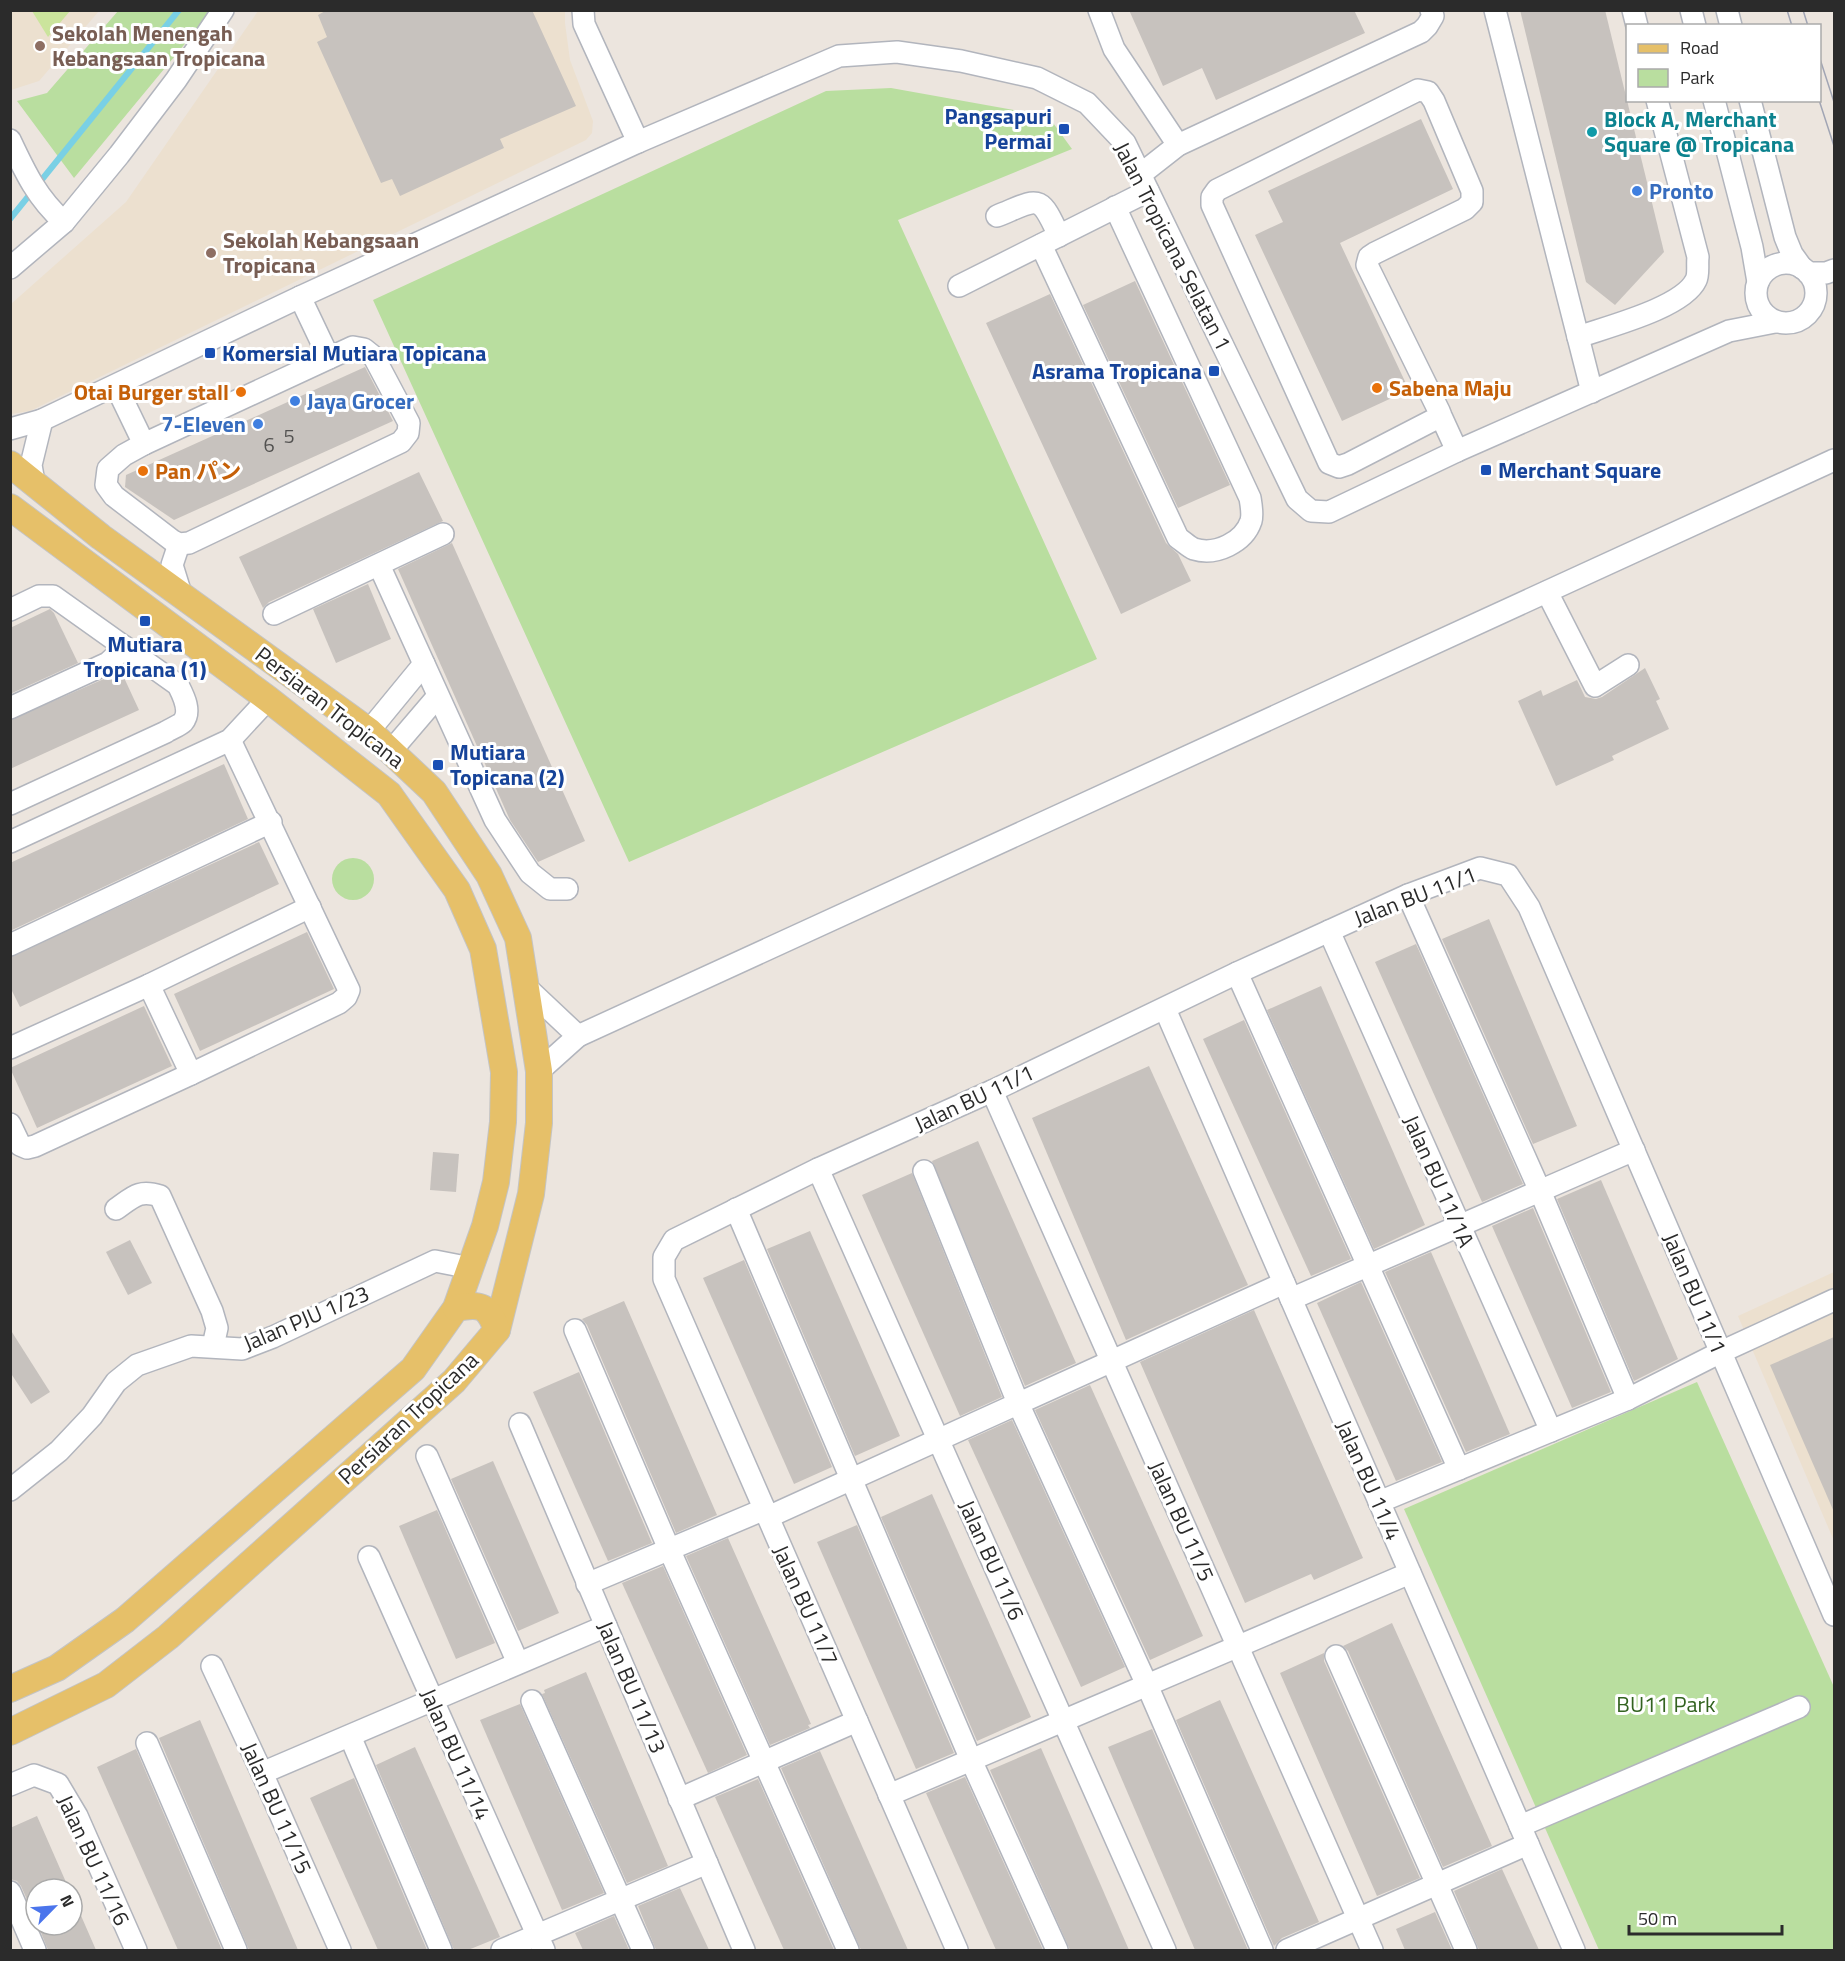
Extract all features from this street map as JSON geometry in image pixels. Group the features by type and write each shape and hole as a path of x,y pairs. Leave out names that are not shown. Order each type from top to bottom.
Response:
{"main road":[{"name":"Persiaran Tropicana","path":"10,464 101,537 369,731 434,792 489,875 518,938 528,989 539,1071 539,1123 531,1194 498,1330 454,1380 168,1637 106,1685 10,1732"},
{"name":"Persiaran Tropicana","path":"10,507 268,699 389,794 456,890 483,949 504,1072 503,1122 496,1182 474,1262 456,1308 412,1368 125,1620 57,1668 10,1689"},
{"path":"474,1262 491,1269 502,1268 516,1262"},
{"path":"456,1308 474,1305 485,1308 492,1316 498,1330"}],"street":[{"path":"10,268 64,222 176,80 224,10"},
{"path":"583,10 584,24 638,142"},
{"path":"1099,10 1114,49 1178,145"},
{"path":"959,286 1115,207 1145,182 1178,145 1421,32 1432,16 1431,10"},
{"path":"1496,10 1592,392"},
{"name":"Jalan Tropicana Selatan 1","path":"10,429 42,420 300,297 638,142 838,56 897,52 961,61 1037,78 1087,102 1125,143 1297,499 1311,511 1329,512 1457,451 1729,331"},
{"path":"1441,416 1348,464 1339,467 1329,462 1212,205 1212,197 1217,190 1418,90 1428,92 1434,101 1472,191 1472,202 1465,209 1375,253 1369,257 1367,265 1441,416 1457,451"},
{"path":"1578,337 1668,305 1685,294 1696,280 1698,257 1658,102"},
{"path":"1715,102 1752,247 1761,311 1775,321"},
{"path":"1751,102 1785,237 1792,254 1814,282 1815,303 1810,312"},
{"path":"10,140 26,181 46,206 64,222"},
{"path":"997,216 1031,202 1041,203 1047,210 1050,240 1178,538 1193,549 1209,550 1228,546 1244,536 1252,518 1250,498 1115,207"},
{"path":"1729,331 1745,315 1762,274 1777,264 1794,265 1805,271 1826,273 1834,270"},
{"path":"300,297 329,358"},
{"path":"1729,331 1775,321 1794,322 1834,299"},
{"path":"353,347 364,349 374,357 409,423 408,434 401,442 189,543 179,544 173,541 114,496 106,485 108,469 124,455 329,358 353,347"},
{"path":"116,386 144,444"},
{"path":"34,482 31,465 42,420"},
{"path":"539,1071 578,1036 1834,460"},
{"path":"274,614 443,534"},
{"path":"179,544 172,565 181,594"},
{"path":"379,566 495,820 530,873 550,889 567,889"},
{"path":"1547,592 1596,686 1628,665"},
{"path":"10,610 39,596 53,596 178,685 186,700 187,711 183,722 165,732 10,804"},
{"path":"10,708 108,663 125,647"},
{"path":"369,731 424,664"},
{"path":"391,751 438,696"},
{"path":"10,842 230,740 268,699"},
{"path":"10,1124 20,1144 27,1148 35,1146 191,1074 339,1003 346,997 349,990 230,740"},
{"path":"10,945 271,822"},
{"name":"Jalan BU 11/1","path":"664,1257 674,1240 736,1209 818,1169 992,1091 1329,931 1480,867 1508,875 1529,907 1834,1615"},
{"path":"1408,896 1540,1191 1628,1399"},
{"path":"10,1048 149,985 310,907"},
{"name":"Jalan BU 11/1A","path":"1329,931 1551,1431"},
{"path":"1237,973 1459,1469"},
{"path":"149,985 191,1074"},
{"path":"528,989 578,1036"},
{"name":"Jalan BU 11/4","path":"1165,1009 1574,1950"},
{"name":"Jalan BU 11/5","path":"992,1091 1372,1950"},
{"path":"588,1584 669,1549 852,1479 1111,1360 1287,1291 1368,1266 1634,1150"},
{"name":"Jalan BU 11/6","path":"818,1169 1165,1950"},
{"path":"924,1170 1018,1404 1147,1685 1262,1950"},
{"path":"116,1209 138,1193 147,1192 160,1196 212,1311 217,1328 213,1346"},
{"path":"736,1209 971,1760 1057,1950"},
{"name":"Jalan BU 11/7","path":"664,1257 664,1279 957,1950"},
{"name":"Jalan PJU 1/23","path":"10,1490 59,1451 92,1416 116,1382 137,1365 191,1346 242,1349 273,1337 435,1261 474,1262"},
{"path":"1379,1503 1628,1399 1721,1352 1834,1300"},
{"path":"575,1330 669,1549 848,1950"},
{"name":"Jalan BU 11/13","path":"520,1424 744,1950"},
{"path":"427,1456 518,1663"},
{"name":"Jalan BU 11/14","path":"369,1557 540,1943"},
{"path":"889,1795 1410,1573"},
{"path":"262,1773 606,1626"},
{"path":"1336,1656 1466,1950"},
{"name":"Jalan BU 11/15","path":"213,1666 340,1950"},
{"path":"532,1701 643,1950"},
{"path":"1287,1950 1438,1883 1524,1835 1798,1707"},
{"path":"679,1799 857,1721"},
{"path":"350,1736 441,1950"},
{"path":"147,1743 236,1950"},
{"name":"Jalan BU 11/16","path":"10,1785 34,1774 58,1784 77,1816 136,1950"},
{"path":"502,1950 540,1943 621,1900 706,1863"},
{"path":"10,1892 35,1950"}],"shaded area":[{"name":"Sekolah Menengah Kebangsaan Tropicana","path":"10,11 99,11 39,81 11,90"},
{"name":"Sekolah Kebangsaan Tropicana","path":"258,11 565,11 570,60 593,121 592,133 586,140 30,411 11,414 11,304 126,202"},
{"path":"1834,1272 1834,1541 1738,1316"}],"green space":[{"path":"32,11 70,11 48,37"},
{"path":"118,11 212,11 74,178 17,101 47,93"},
{"path":"891,88 1048,116 1072,149 898,220 1097,659 629,862 373,300 826,91"},
{"path":"353,858 368,864 374,879 368,894 353,900 338,894 332,879 338,864"},
{"name":"BU11 Park","path":"1697,1382 1834,1687 1834,1950 1599,1950 1404,1509"}],"building":[{"path":"327,10 532,10 576,106 500,139 504,148 400,196 392,179 381,183 317,42 327,37 318,15"},
{"path":"1129,10 1354,10 1365,33 1216,100 1202,68 1163,86"},
{"name":"Block A, Merchant Square @ Tropicana","path":"1520,10 1605,10 1664,252 1615,305 1586,282"},
{"path":"1421,119 1453,189 1340,243 1409,390 1342,421 1255,235 1283,222 1268,191"},
{"path":"1135,281 1230,485 1178,508 1083,305"},
{"path":"1050,294 1166,543 1178,554 1191,581 1121,614 986,323"},
{"path":"365,367 393,421 174,520 125,487 126,475"},
{"path":"419,472 443,521 269,602 263,608 239,557"},
{"path":"452,543 585,841 538,862 510,820 398,569"},
{"path":"368,584 391,639 336,663 313,609"},
{"path":"50,609 78,663 10,694 10,628"},
{"path":"1645,668 1660,699 1656,701 1669,729 1612,756 1614,760 1556,786 1518,701 1541,690 1543,696 1577,680 1585,697 1596,699"},
{"path":"120,669 139,710 10,769 10,720 113,675"},
{"path":"224,764 248,819 10,931 10,863"},
{"path":"259,842 279,884 20,1007 10,987 10,957"},
{"path":"1489,919 1577,1126 1533,1144 1442,939"},
{"path":"307,932 334,989 200,1051 174,994"},
{"path":"1416,944 1523,1184 1482,1202 1375,962"},
{"path":"1321,986 1425,1225 1374,1249 1267,1010"},
{"path":"144,1006 172,1066 37,1128 10,1068"},
{"path":"1244,1020 1351,1259 1311,1276 1203,1039"},
{"path":"1149,1066 1248,1285 1126,1340 1032,1118"},
{"path":"978,1141 1076,1363 1025,1386 932,1161"},
{"path":"433,1152 459,1154 456,1192 430,1190"},
{"path":"912,1173 1002,1397 960,1416 862,1195"},
{"path":"1601,1180 1678,1359 1634,1381 1557,1199"},
{"path":"1533,1208 1611,1392 1572,1408 1492,1226"},
{"path":"810,1231 900,1436 855,1456 767,1249"},
{"path":"130,1240 152,1283 128,1295 106,1252"},
{"path":"1431,1252 1510,1434 1466,1452 1385,1272"},
{"path":"744,1260 832,1467 794,1484 703,1278"},
{"path":"1361,1282 1442,1462 1396,1481 1317,1303"},
{"path":"624,1301 717,1515 676,1533 587,1325 582,1319"},
{"path":"1254,1310 1363,1558 1314,1580 1311,1574 1245,1603 1140,1362"},
{"path":"10,1329 50,1392 31,1404 10,1372"},
{"path":"1834,1337 1834,1512 1770,1365"},
{"path":"579,1372 652,1543 608,1561 533,1392"},
{"path":"1090,1385 1203,1636 1150,1660 1035,1410"},
{"path":"1012,1420 1125,1667 1081,1687 968,1440"},
{"path":"493,1461 559,1613 518,1631 451,1479"},
{"path":"932,1494 1031,1717 977,1741 881,1517"},
{"path":"437,1510 495,1643 456,1659 399,1526"},
{"path":"857,1525 954,1753 916,1769 817,1542"},
{"path":"728,1538 811,1724 808,1725 810,1728 770,1745 686,1556"},
{"path":"663,1566 747,1755 708,1773 622,1583"},
{"path":"1392,1623 1492,1846 1443,1867 1348,1651 1343,1646"},
{"path":"1324,1653 1324,1661 1420,1878 1377,1896 1280,1673"},
{"path":"586,1672 668,1866 627,1883 542,1694 545,1693 544,1690"},
{"path":"1220,1700 1319,1922 1282,1938 1274,1946 1176,1720"},
{"path":"520,1704 604,1893 562,1910 480,1720"},
{"path":"200,1720 298,1950 249,1950 159,1738"},
{"path":"1152,1729 1248,1950 1195,1950 1108,1747"},
{"path":"415,1747 500,1937 468,1950 454,1950 376,1765"},
{"path":"1041,1748 1129,1950 1070,1950 990,1770"},
{"path":"136,1749 222,1950 178,1950 97,1767"},
{"path":"820,1751 908,1950 861,1950 781,1768"},
{"path":"965,1777 1043,1950 996,1950 926,1793"},
{"path":"354,1778 427,1950 378,1950 310,1798"},
{"path":"758,1779 834,1950 784,1950 715,1797"},
{"path":"37,1816 64,1877 24,1877 24,1893 17,1881 10,1879 10,1828"},
{"path":"1502,1869 1539,1950 1479,1950 1454,1891"},
{"path":"680,1888 709,1950 656,1950 638,1906"},
{"path":"1435,1912 1452,1950 1405,1950 1396,1929"},
{"path":"614,1916 629,1950 583,1950 575,1933"},
{"path":"84,1922 96,1950 48,1950 43,1937 84,1937"}],"waterway":[{"path":"10,219 179,10"}],"tram line":[{"path":"1787,10 1791,24"},
{"path":"1803,10 1807,24"},
{"path":"1821,62 1834,102"},
{"path":"1820,102 1834,146"}],"place":[{"name":"Sekolah Menengah Kebangsaan Tropicana","path":"40,46"},
{"name":"Pangsapuri Permai","path":"1064,129"},
{"name":"Block A, Merchant Square @ Tropicana","path":"1592,132"},
{"name":"Pronto","path":"1637,191"},
{"name":"Sekolah Kebangsaan Tropicana","path":"211,253"},
{"name":"Komersial Mutiara Topicana","path":"210,353"},
{"name":"Asrama Tropicana","path":"1214,371"},
{"name":"Sabena Maju","path":"1377,388"},
{"name":"Otai Burger stall","path":"241,392"},
{"name":"Jaya Grocer","path":"295,401"},
{"name":"7-Eleven","path":"258,424"},
{"name":"Merchant Square","path":"1486,470"},
{"name":"Pan パン","path":"143,471"},
{"name":"Mutiara Tropicana (1)","path":"145,621"},
{"name":"Mutiara Topicana (2)","path":"438,765"}]}
